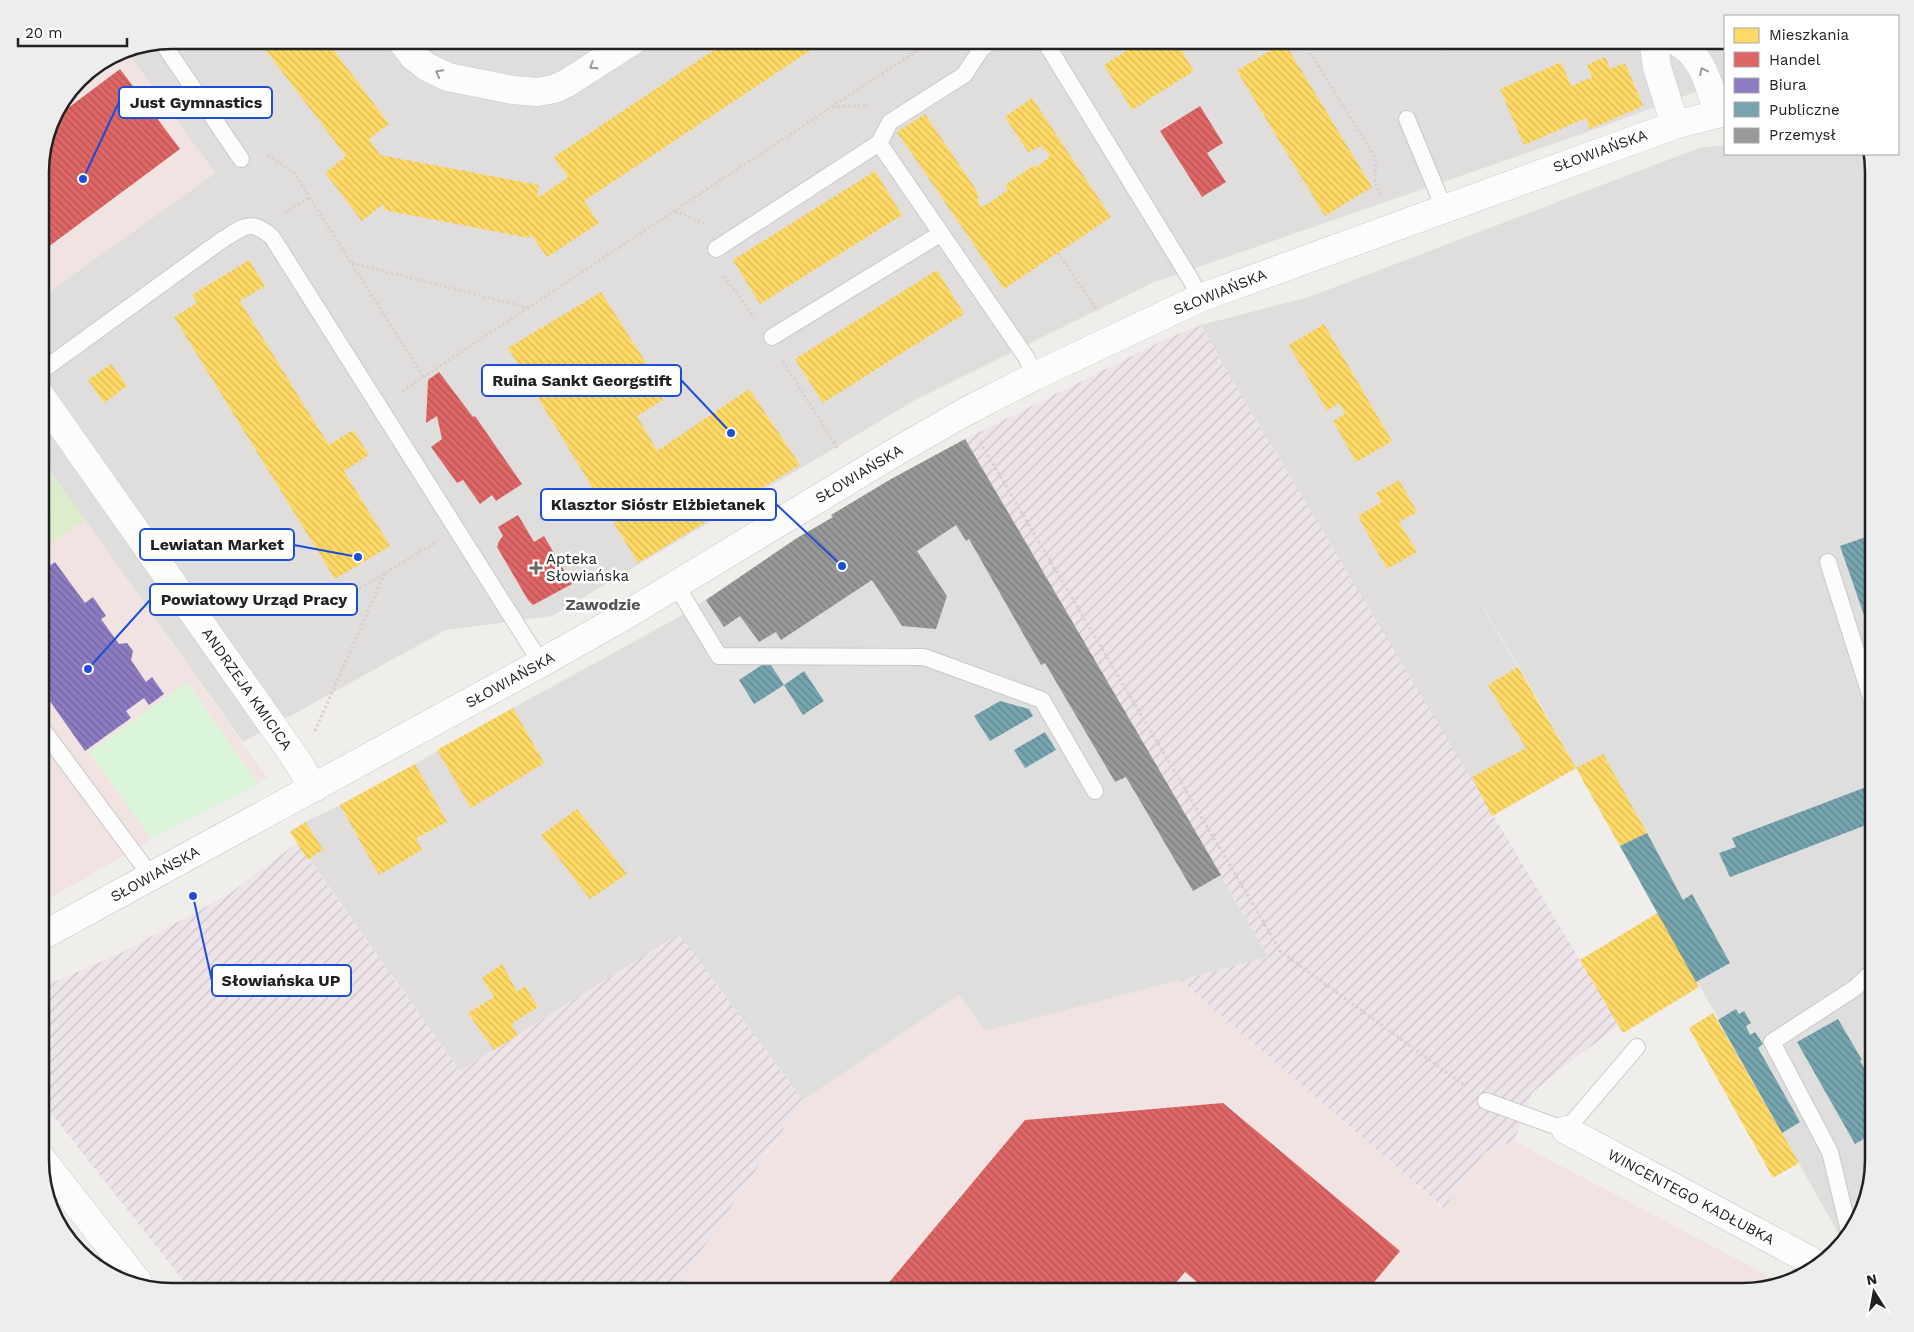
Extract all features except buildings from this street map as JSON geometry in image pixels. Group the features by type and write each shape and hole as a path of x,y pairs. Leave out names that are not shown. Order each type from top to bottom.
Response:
{"street":[{"path":"409,49 421,62 448,78 512,90 538,92 554,90 620,49"},
{"path":"1654,49 1657,67 1675,125"},
{"path":"1689,49 1693,52 1700,64 1722,113"},
{"name":"SŁOWIAŃSKA","path":"49,932 541,663 676,585 892,454 963,413 1035,376 1200,298 1675,125 1722,113"},
{"name":"ANDRZEJA KMICICA","path":"49,408 294,756 314,788"},
{"name":"WINCENTEGO KADŁUBKA","path":"1566,1130 1811,1261"},
{"path":"49,1169 134,1277"}],"lane":[{"path":"167,49 242,159"},
{"path":"716,249 879,144 890,122 964,75 981,49"},
{"path":"1050,49 1191,280 1200,298"},
{"path":"1407,119 1444,208"},
{"path":"879,144 1026,358 1035,376"},
{"path":"49,365 222,240 247,226 261,228 272,237 541,663"},
{"path":"772,337 940,234"},
{"path":"1828,562 1865,679"},
{"path":"676,585 719,656 924,657 1042,700 1095,790"},
{"path":"49,738 151,876"},
{"path":"1847,1223 1830,1152 1772,1042 1855,988 1865,979"},
{"path":"1486,1101 1566,1130 1637,1047"}],"path":[{"path":"378,406 424,378 918,49"},
{"path":"1308,49 1376,158 1375,181 1392,227"},
{"path":"266,154 294,173 424,378"},
{"path":"1058,253 1100,314"},
{"path":"351,263 529,308"},
{"path":"963,413 1281,952 1486,1101"},
{"path":"346,596 457,530"},
{"path":"294,756 312,739 385,573"}],"shaded area":[{"path":"172,49 1724,49 1724,81 1590,131 1152,283 917,399 552,616 446,630 243,742 49,470 49,292 215,173 130,56 148,51"},
{"path":"130,56 215,173 49,292 49,164 51,148 61,118 74,97 97,74 110,65"},
{"path":"1724,145 1724,155 1864,156 1865,1160 1861,1192 1856,1207 1841,1232 1838,1233 1541,705 1458,565 1403,467 1392,441 1309,297 1699,148"},
{"path":"1309,297 1392,441 1403,467 1458,565 1576,768 1492,816 1201,325"},
{"path":"1201,325 1223,365 1619,1025 1532,1093 1514,1141 1485,1152 1444,1208 1180,980 1268,957 965,439 1168,338"},
{"path":"965,439 1268,957 985,1031 959,995 803,1100 679,934 578,794 562,793 513,708 677,618 833,517 832,515"},
{"path":"85,520 267,778 152,839 49,899 49,545"},
{"path":"513,708 562,793 578,794 679,934 460,1071 290,832"},
{"path":"297,843 460,1071 679,934 803,1100 680,1283 185,1283 49,1110 49,984 119,954 229,894"},
{"path":"1180,980 1443,1208 1485,1151 1514,1141 1774,1279 1742,1283 680,1283 803,1100 959,995 985,1031"}],"green space":[{"path":"49,470 85,520 49,545"},
{"path":"187,682 258,784 152,839 89,752"}],"place":[{"name":"Just Gymnastics","path":"83,179"},
{"name":"Ruina Sankt Georgstift","path":"731,433"},
{"name":"Lewiatan Market","path":"358,557"},
{"name":"Klasztor Sióstr Elżbietanek","path":"842,566"},
{"name":"Apteka Słowiańska","path":"536,568"},
{"name":"Powiatowy Urząd Pracy","path":"88,669"},
{"name":"Słowiańska UP","path":"193,896"}],"district":[{"name":"Zawodzie","path":"603,604"}]}
